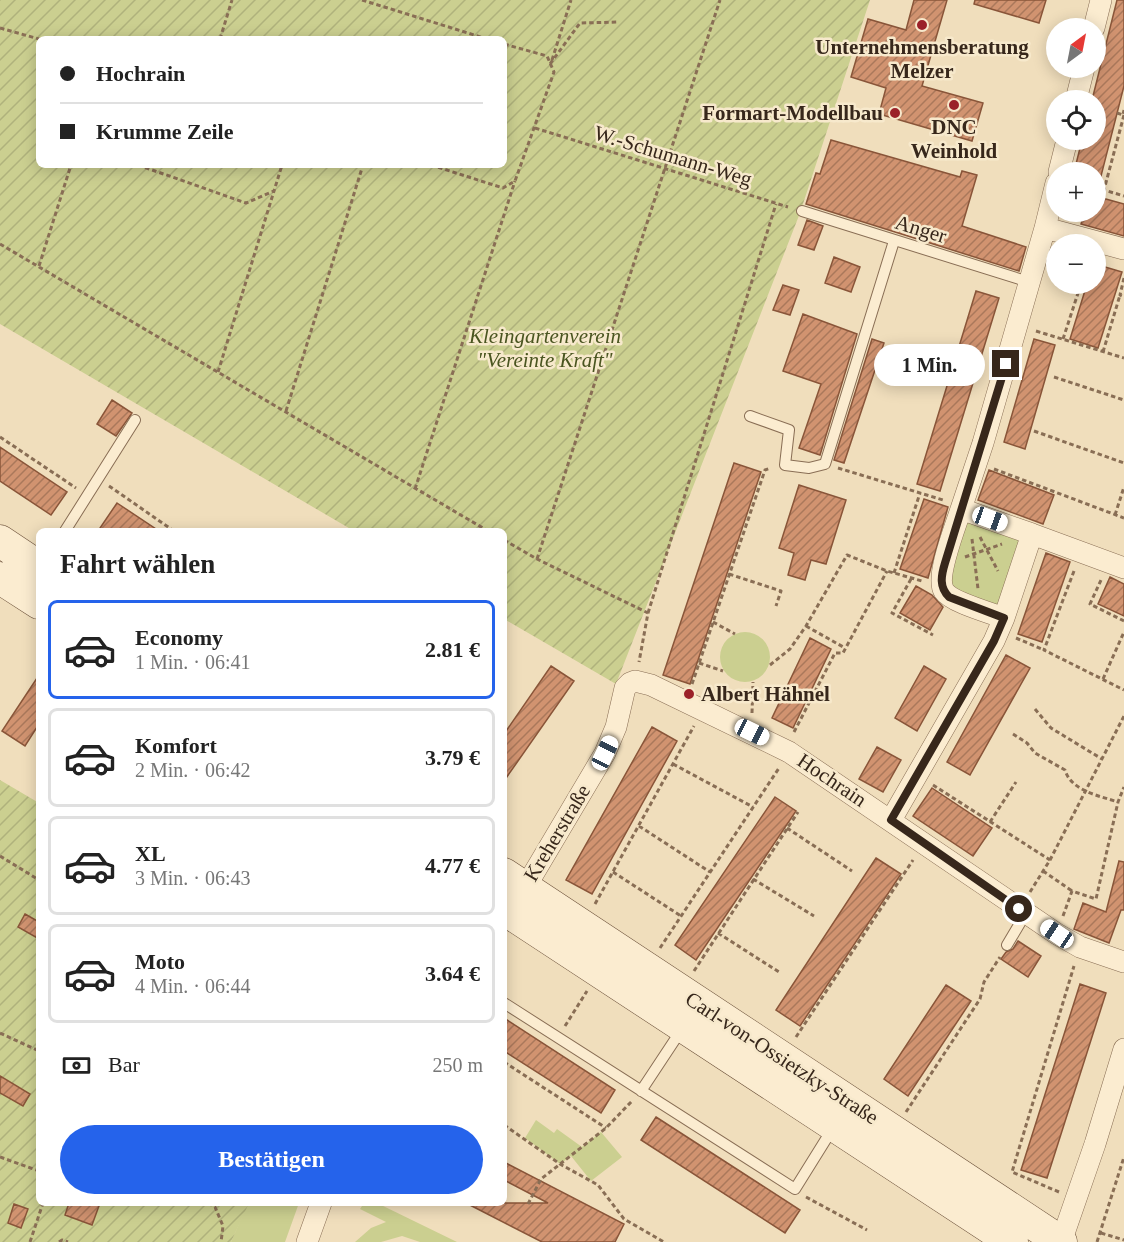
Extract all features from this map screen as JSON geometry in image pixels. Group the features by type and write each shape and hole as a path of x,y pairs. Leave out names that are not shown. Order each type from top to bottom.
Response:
{"street":[{"path":"1096,18 1101,0"},
{"path":"1001,624 980,609 949,597 941,585 945,563 966,512 976,462 1046,222"},
{"path":"1045,228 1124,249"},
{"path":"966,512 1116,565"},
{"path":"891,820 1001,624 1032,534"},
{"path":"0,541 36,565"},
{"path":"0,578 36,601"},
{"path":"635,681 651,685 695,704"},
{"name":"Kreherstraße","path":"509,890 605,753 616,727 625,688 635,681"},
{"name":"Hochrain","path":"695,704 787,751 1057,934 1080,947 1124,962"},
{"name":"Carl-von-Ossietzky-Straße","path":"509,890 583,926 647,968 689,1013 834,1126 1012,1242"},
{"name":"Carl-von-Ossietzky-Straße","path":"509,890 600,971 783,1058 1061,1242"},
{"path":"1061,1242 1124,1049"},
{"path":"307,1242 320,1206"}],"lane":[{"name":"Anger","path":"802,211 1029,282"},
{"path":"750,416 789,430 784,465 809,468 825,464 894,241"},
{"path":"67,528 135,420"},
{"path":"1007,945 1023,911"},
{"path":"507,1005 795,1189 834,1126"},
{"path":"641,1091 689,1013"}],"path":[{"path":"221,36 232,0"},
{"path":"362,0 477,36"},
{"path":"550,64 571,0"},
{"path":"537,559 720,0"},
{"path":"550,64 580,23 619,22"},
{"path":"0,28 36,38"},
{"path":"415,489 515,181 554,72 547,56 507,45"},
{"path":"1117,113 1124,113 1104,190 1124,196"},
{"name":"W.-Schumann-Weg","path":"535,129 802,211"},
{"path":"39,267 70,168"},
{"path":"147,168 246,203 274,191"},
{"path":"218,372 281,168"},
{"path":"286,411 362,168"},
{"path":"440,168 503,188 515,181"},
{"path":"635,681 648,613 777,204"},
{"path":"0,244 483,528"},
{"path":"1103,352 1122,296 1124,278"},
{"path":"1063,339 1078,294"},
{"path":"1017,325 1124,358"},
{"path":"1054,377 1124,400"},
{"path":"1034,431 1124,463"},
{"path":"0,437 87,495"},
{"path":"976,462 1124,518"},
{"path":"825,464 920,493 966,512 1011,597"},
{"path":"583,926 673,764 695,704 699,663 765,470 784,465"},
{"path":"97,479 170,528"},
{"path":"1115,515 1124,487"},
{"path":"894,573 920,493"},
{"path":"966,512 974,554 980,609"},
{"path":"945,563 1032,534"},
{"path":"507,542 537,559 648,613"},
{"path":"1044,650 1081,552"},
{"path":"770,665 790,649 848,555 911,579 941,585"},
{"path":"1116,565 1090,604 1124,621"},
{"path":"647,968 787,751 836,653 843,653 887,571"},
{"path":"729,574 781,591 776,606"},
{"path":"911,579 892,613 933,635"},
{"path":"713,622 735,634"},
{"path":"1001,624 1044,650 1124,690"},
{"path":"806,626 845,648"},
{"path":"1103,679 1124,632"},
{"path":"699,663 723,671"},
{"path":"752,732 753,682"},
{"path":"1035,709 1051,728 1102,759"},
{"path":"1023,911 1124,716"},
{"path":"1013,735 1027,743 1035,753 1065,770 1067,777 1085,791 1118,802"},
{"path":"673,764 753,807"},
{"path":"917,775 1050,860"},
{"path":"990,822 1016,782"},
{"path":"1043,871 1072,891 1096,899 1118,802 1124,787"},
{"path":"689,1013 694,970 798,812"},
{"path":"639,826 710,872"},
{"path":"788,828 852,871"},
{"path":"783,1058 924,843"},
{"path":"0,856 36,878"},
{"path":"613,872 681,916"},
{"path":"753,879 814,916"},
{"path":"1057,934 1072,891"},
{"path":"718,933 779,972"},
{"path":"894,1132 980,999 984,982 1007,945"},
{"path":"1076,1200 1012,1172 1080,947"},
{"path":"557,1038 600,971"},
{"path":"0,1033 36,1050"},
{"path":"507,1064 606,1128"},
{"path":"528,1204 541,1179 606,1128 641,1091"},
{"path":"507,1127 560,1164 598,1185 624,1219 664,1242"},
{"path":"0,1157 36,1170"},
{"path":"1097,1242 1124,1157"},
{"path":"795,1189 867,1230"},
{"path":"30,1242 42,1206"},
{"path":"214,1206 223,1226 221,1242"},
{"path":"1101,1233 1124,1240"},
{"path":"59,1242 62,1240 69,1242"}],"green space":[{"name":"Kleingartenverein \"Vereinte Kraft\"","path":"0,0 870,0 800,213 616,684 507,621 507,528 349,528 0,324"},
{"path":"961,520 1022,535 1003,608 945,586"},
{"path":"750,632 763,639 769,647 769,667 763,675 755,681 740,682 727,675 721,667 720,652 727,639 735,633"},
{"path":"0,780 36,801 36,1206 248,1206 231,1242 0,1242"},
{"path":"536,1120 554,1133 557,1129 582,1147 601,1132 622,1157 591,1181 571,1156 560,1164 525,1138"},
{"path":"247,1206 298,1206 285,1242 231,1242"},
{"path":"362,1206 383,1206 457,1242 420,1242 402,1236 381,1242 355,1242 371,1228 386,1222 360,1209"}],"building":[{"path":"914,0 947,0 922,86 983,103 972,141 879,114 886,88 851,77 868,19 906,30"},
{"path":"975,0 1046,0 1039,23 974,4"},
{"path":"1117,0 1124,0 1124,86 1105,162 1076,162 1080,150 1106,150 1106,90 1094,90 1098,78 1106,78 1106,44"},
{"path":"831,140 960,177 962,171 977,175 962,226 1026,247 1019,271 806,204 816,173 820,174"},
{"path":"1106,199 1124,204 1124,236 1081,224 1082,222 1106,222"},
{"path":"807,220 823,226 814,250 798,245"},
{"path":"834,257 860,267 851,292 825,283"},
{"path":"1106,267 1122,272 1098,348 1070,339 1084,294 1106,294"},
{"path":"783,285 799,290 790,315 773,310"},
{"path":"976,291 999,298 940,491 917,484"},
{"path":"803,314 857,334 820,455 799,448 821,384 783,371"},
{"path":"872,339 884,343 844,463 834,460"},
{"path":"1034,339 1055,345 1025,449 1004,442"},
{"path":"112,400 132,413 116,436 97,424"},
{"path":"0,447 67,492 51,515 0,481"},
{"path":"734,463 761,472 690,684 663,675"},
{"path":"989,470 1054,495 1043,524 978,500"},
{"path":"799,485 846,500 826,564 811,560 805,580 788,575 794,553 779,548"},
{"path":"924,499 948,507 928,578 900,569"},
{"path":"117,503 154,528 100,528"},
{"path":"1046,553 1070,562 1042,642 1018,634"},
{"path":"1110,577 1124,584 1124,616 1098,604"},
{"path":"916,586 932,595 943,607 930,630 900,613"},
{"path":"810,638 831,649 793,728 772,718"},
{"path":"1006,655 1030,668 970,775 947,762"},
{"path":"551,666 574,681 507,777 507,730"},
{"path":"924,666 946,679 917,731 895,718"},
{"path":"36,680 36,729 25,746 2,731"},
{"path":"652,727 677,741 592,894 566,880"},
{"path":"877,747 901,760 883,792 859,779"},
{"path":"932,788 992,828 973,856 913,816"},
{"path":"775,797 796,811 696,960 675,945"},
{"path":"876,858 901,874 800,1026 776,1010"},
{"path":"1119,861 1124,862 1124,910 1121,910 1109,943 1074,929 1083,903 1106,912"},
{"path":"25,914 36,920 36,937 18,927"},
{"path":"1018,941 1041,956 1028,977 1001,959 1006,952 1013,949"},
{"path":"1080,984 1106,993 1047,1178 1021,1170"},
{"path":"946,985 971,1001 908,1096 884,1079"},
{"path":"507,1020 615,1090 601,1113 507,1053"},
{"path":"0,1076 30,1094 23,1106 0,1093"},
{"path":"656,1117 800,1210 785,1233 641,1140"},
{"path":"507,1164 624,1224 615,1242 542,1242 472,1206 548,1203 507,1182"},
{"path":"14,1204 28,1209 21,1228 8,1223"},
{"path":"68,1206 99,1206 92,1225 65,1215"}],"place":[{"name":"Unternehmensberatung Melzer","path":"922,25"},
{"name":"DNC Weinhold","path":"954,105"},
{"name":"Formart-Modellbau","path":"895,113"},
{"name":"Albert Hähnel","path":"689,694"}],"route":[{"path":"1006,364 942,573 941,585 949,597 1004,618 994,641 891,820 1019,909"}]}
